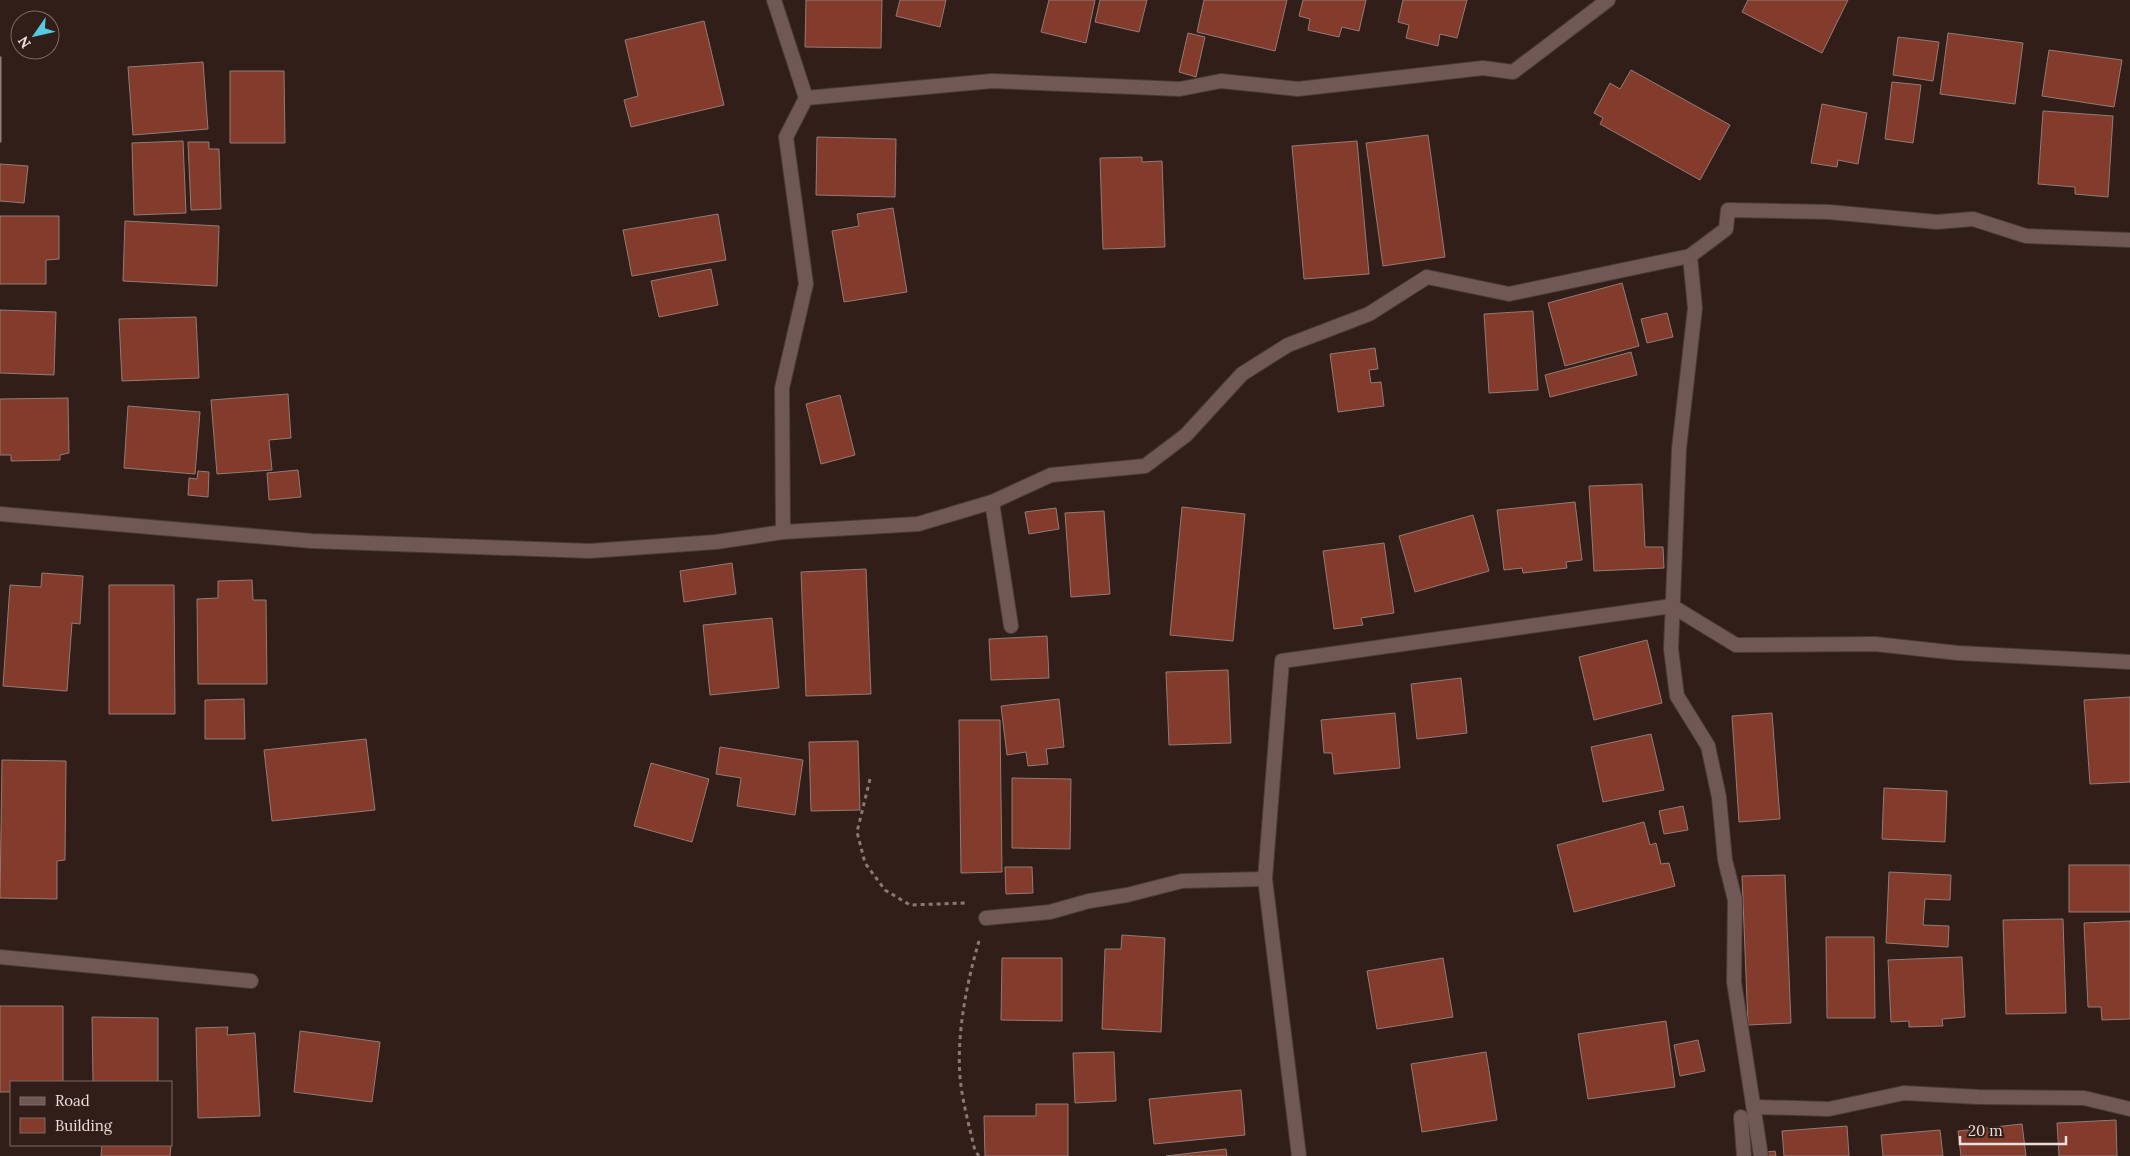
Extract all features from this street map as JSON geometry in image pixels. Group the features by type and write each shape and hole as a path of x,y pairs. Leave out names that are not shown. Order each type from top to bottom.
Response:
{"street":[{"path":"774,0 806,98 786,138 806,284 782,388 783,532"},
{"path":"806,98 992,81 1180,89 1221,81 1298,89 1483,68 1513,72 1608,0"},
{"path":"0,514 312,541 590,551 716,542 783,532 918,524 992,502 1051,475 1145,466 1186,435 1242,374 1288,345 1368,314 1427,277 1509,294 1690,256 1726,229 1728,210 1829,212 1937,222 1972,219 2026,236 2130,240"},
{"path":"1690,256 1695,308 1679,449 1671,649 1677,696 1708,746 1719,797 1725,860 1735,900 1734,982 1755,1107 1761,1156"},
{"path":"992,502 1011,626"},
{"path":"1299,1156 1265,879 1282,661 1672,606 1736,645 1875,644 1958,653 2130,662"},
{"path":"986,918 1050,912 1090,901 1127,895 1182,881 1265,879"},
{"path":"0,957 251,981"},
{"path":"1755,1107 1829,1109 1904,1093 1979,1097 2084,1098 2130,1109"},
{"path":"1741,1117 1744,1156"}],"path":[{"path":"870,779 857,832 864,862 885,890 910,904 973,903 986,918 972,967 963,1015 960,1062 961,1086 975,1151 978,1156"}],"building":[{"path":"806,0 882,0 881,48 805,47"},
{"path":"900,0 946,0 940,27 896,16"},
{"path":"1049,0 1095,0 1086,43 1041,32"},
{"path":"1100,0 1147,0 1139,32 1095,22"},
{"path":"1204,0 1287,0 1275,51 1197,32"},
{"path":"1303,0 1366,0 1359,31 1342,27 1339,37 1308,30 1310,19 1299,16"},
{"path":"1403,0 1467,0 1457,38 1440,34 1438,46 1406,38 1409,25 1398,22"},
{"path":"1748,0 1848,0 1822,53 1742,12"},
{"path":"704,21 724,105 631,127 624,100 638,96 625,40"},
{"path":"1188,33 1205,37 1196,77 1179,72"},
{"path":"1948,33 2023,43 2015,104 1940,94"},
{"path":"1898,37 1939,42 1933,81 1893,75"},
{"path":"2049,50 2122,60 2114,107 2042,96"},
{"path":"1,57 1,142 0,142"},
{"path":"203,62 208,129 133,135 128,67"},
{"path":"1631,70 1730,125 1700,180 1600,124 1603,118 1594,113 1610,83 1620,89"},
{"path":"230,71 284,71 285,143 230,143"},
{"path":"1892,82 1921,85 1913,143 1885,139"},
{"path":"1822,104 1867,113 1858,164 1838,160 1837,167 1811,163"},
{"path":"2043,111 2113,116 2108,197 2075,194 2075,187 2038,184"},
{"path":"1428,135 1445,257 1383,266 1366,143"},
{"path":"817,137 896,139 895,197 816,195"},
{"path":"183,141 186,213 134,215 132,143"},
{"path":"1357,141 1369,274 1304,279 1292,146"},
{"path":"188,142 209,142 209,149 219,149 221,209 191,210"},
{"path":"1142,157 1142,162 1162,161 1165,247 1103,249 1100,158"},
{"path":"0,164 28,166 24,203 0,201"},
{"path":"893,208 907,292 844,302 832,231 859,226 857,214"},
{"path":"718,214 726,260 632,276 623,230"},
{"path":"0,216 59,216 59,259 46,260 46,284 0,284"},
{"path":"125,221 219,226 217,286 123,281"},
{"path":"711,269 718,305 659,317 651,281"},
{"path":"1622,283 1639,346 1565,366 1548,303"},
{"path":"0,310 56,312 54,375 0,373"},
{"path":"1533,311 1538,390 1489,393 1484,314"},
{"path":"1667,313 1673,337 1647,343 1641,319"},
{"path":"196,317 199,378 122,381 119,319"},
{"path":"1375,348 1378,369 1369,370 1371,383 1381,382 1384,406 1338,412 1330,354"},
{"path":"1631,352 1637,375 1550,397 1545,375"},
{"path":"288,394 291,438 269,440 272,470 217,474 211,400"},
{"path":"840,395 855,455 821,464 806,404"},
{"path":"68,398 69,453 60,455 60,460 11,461 11,455 0,455 0,399"},
{"path":"128,406 200,412 195,474 124,468"},
{"path":"298,470 301,497 269,500 267,473"},
{"path":"198,471 209,472 208,497 188,495 189,478 197,479"},
{"path":"1642,484 1645,547 1663,547 1664,568 1594,571 1589,486"},
{"path":"1575,502 1582,560 1566,562 1567,568 1523,573 1522,568 1504,570 1497,510"},
{"path":"1182,507 1245,514 1233,641 1170,635"},
{"path":"1056,508 1059,529 1029,534 1025,512"},
{"path":"1104,511 1110,594 1071,597 1065,513"},
{"path":"1473,515 1489,571 1415,592 1399,536"},
{"path":"1384,543 1394,613 1361,618 1363,625 1334,629 1323,551"},
{"path":"732,563 736,594 684,602 680,571"},
{"path":"866,569 871,694 806,696 801,572"},
{"path":"42,573 83,576 80,624 72,623 67,691 3,686 10,585 41,587"},
{"path":"252,580 253,600 266,600 267,684 198,684 197,599 218,598 218,581"},
{"path":"109,585 174,585 175,714 109,714"},
{"path":"772,618 779,688 710,695 703,625"},
{"path":"1047,636 1049,678 991,680 989,639"},
{"path":"1647,640 1662,703 1594,720 1579,657"},
{"path":"1228,670 1231,743 1169,745 1166,672"},
{"path":"1461,678 1467,733 1417,739 1411,684"},
{"path":"2130,697 2130,782 2090,784 2084,700"},
{"path":"244,699 245,739 205,739 205,700"},
{"path":"1059,699 1064,747 1046,749 1048,764 1028,766 1026,752 1007,755 1001,706"},
{"path":"1395,713 1400,768 1334,774 1332,753 1324,753 1321,720"},
{"path":"1772,713 1780,819 1739,822 1732,716"},
{"path":"959,720 1000,720 1002,872 961,873"},
{"path":"1651,734 1664,790 1603,802 1591,747"},
{"path":"366,739 375,810 272,821 264,750"},
{"path":"858,741 860,810 811,811 809,742"},
{"path":"720,747 803,760 795,815 737,806 741,778 716,774"},
{"path":"2,760 66,761 65,860 57,861 57,899 0,898"},
{"path":"651,763 709,779 692,842 634,826"},
{"path":"1012,778 1071,779 1070,849 1012,848"},
{"path":"1884,788 1947,791 1945,842 1882,839"},
{"path":"1683,806 1688,830 1664,834 1659,811"},
{"path":"1644,822 1650,845 1656,843 1661,864 1669,863 1675,886 1574,912 1557,845"},
{"path":"2069,865 2130,865 2130,912 2069,912"},
{"path":"1005,867 1032,867 1033,893 1006,894"},
{"path":"1889,872 1951,875 1950,900 1925,899 1923,925 1949,926 1948,947 1886,943"},
{"path":"1785,875 1791,1023 1748,1025 1742,876"},
{"path":"2063,919 2066,1013 2006,1014 2003,920"},
{"path":"2130,921 2130,1019 2102,1020 2101,1007 2088,1007 2084,923"},
{"path":"1122,935 1165,938 1161,1032 1102,1029 1105,949 1121,949"},
{"path":"1826,937 1874,937 1875,1018 1827,1018"},
{"path":"1962,957 1965,1017 1942,1019 1943,1026 1909,1027 1909,1021 1891,1022 1888,960"},
{"path":"1002,958 1062,958 1062,1021 1001,1020"},
{"path":"1443,958 1453,1017 1377,1029 1367,971"},
{"path":"0,1006 63,1006 63,1081 10,1081 10,1092 0,1092"},
{"path":"92,1017 158,1018 158,1081 93,1081"},
{"path":"1666,1021 1675,1087 1588,1099 1578,1034"},
{"path":"228,1027 227,1035 255,1033 260,1116 198,1118 196,1028"},
{"path":"300,1031 380,1042 372,1102 294,1092"},
{"path":"1698,1040 1705,1071 1680,1076 1674,1045"},
{"path":"1114,1052 1116,1101 1075,1103 1073,1053"},
{"path":"1486,1052 1497,1120 1422,1132 1411,1064"},
{"path":"1241,1090 1245,1135 1154,1144 1149,1099"},
{"path":"1036,1104 1068,1104 1068,1156 985,1156 984,1116 1036,1116"},
{"path":"2116,1120 2117,1156 2059,1156 2057,1123"},
{"path":"2022,1124 2026,1156 1961,1156 1958,1131"},
{"path":"1847,1126 1849,1156 1784,1156 1782,1131"},
{"path":"1940,1130 1943,1156 1883,1156 1881,1135"},
{"path":"102,1146 171,1146 170,1156 101,1156"},
{"path":"1226,1149 1227,1156 1166,1156"},
{"path":"1775,1151 1776,1156 1758,1156 1758,1153"}]}
